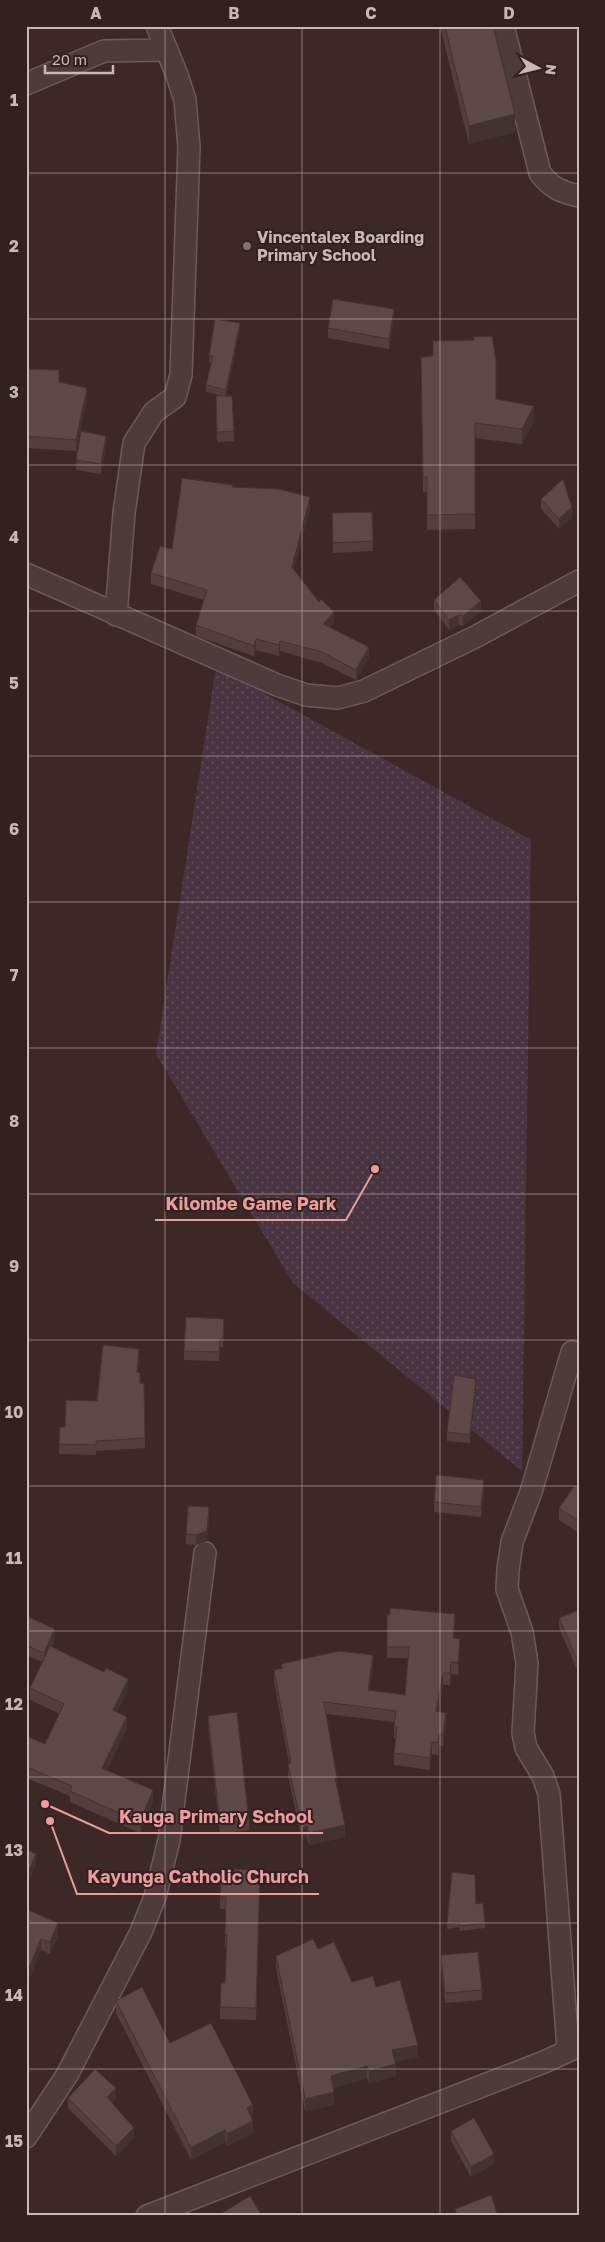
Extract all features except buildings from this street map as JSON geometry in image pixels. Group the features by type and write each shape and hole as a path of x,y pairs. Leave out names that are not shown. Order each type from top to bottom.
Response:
{"street":[{"path":"116,616 124,513 134,444 154,412 175,397 181,375 189,147 185,100 157,26"},
{"path":"503,26 540,173 549,186 563,193 579,196"},
{"path":"26,84 104,51 167,50"},
{"path":"26,574 116,616 291,690 306,695 338,698 364,691 475,637 579,581"},
{"path":"147,2216 544,2062 573,2047 549,1794 543,1776 526,1748 523,1733 527,1663 522,1632 507,1589 512,1542 531,1492 572,1352"},
{"path":"26,2137 67,2075 141,1932 155,1897 169,1840 205,1553"}],"shaded area":[{"path":"216,667 531,840 522,1471 293,1283 156,1054"}],"place":[{"name":"Vincentalex Boarding Primary School","path":"247,246"},
{"name":"Kilombe Game Park","path":"375,1169"},
{"name":"Kauga Primary School","path":"45,1804"},
{"name":"Kayunga Catholic Church","path":"50,1821"}]}
